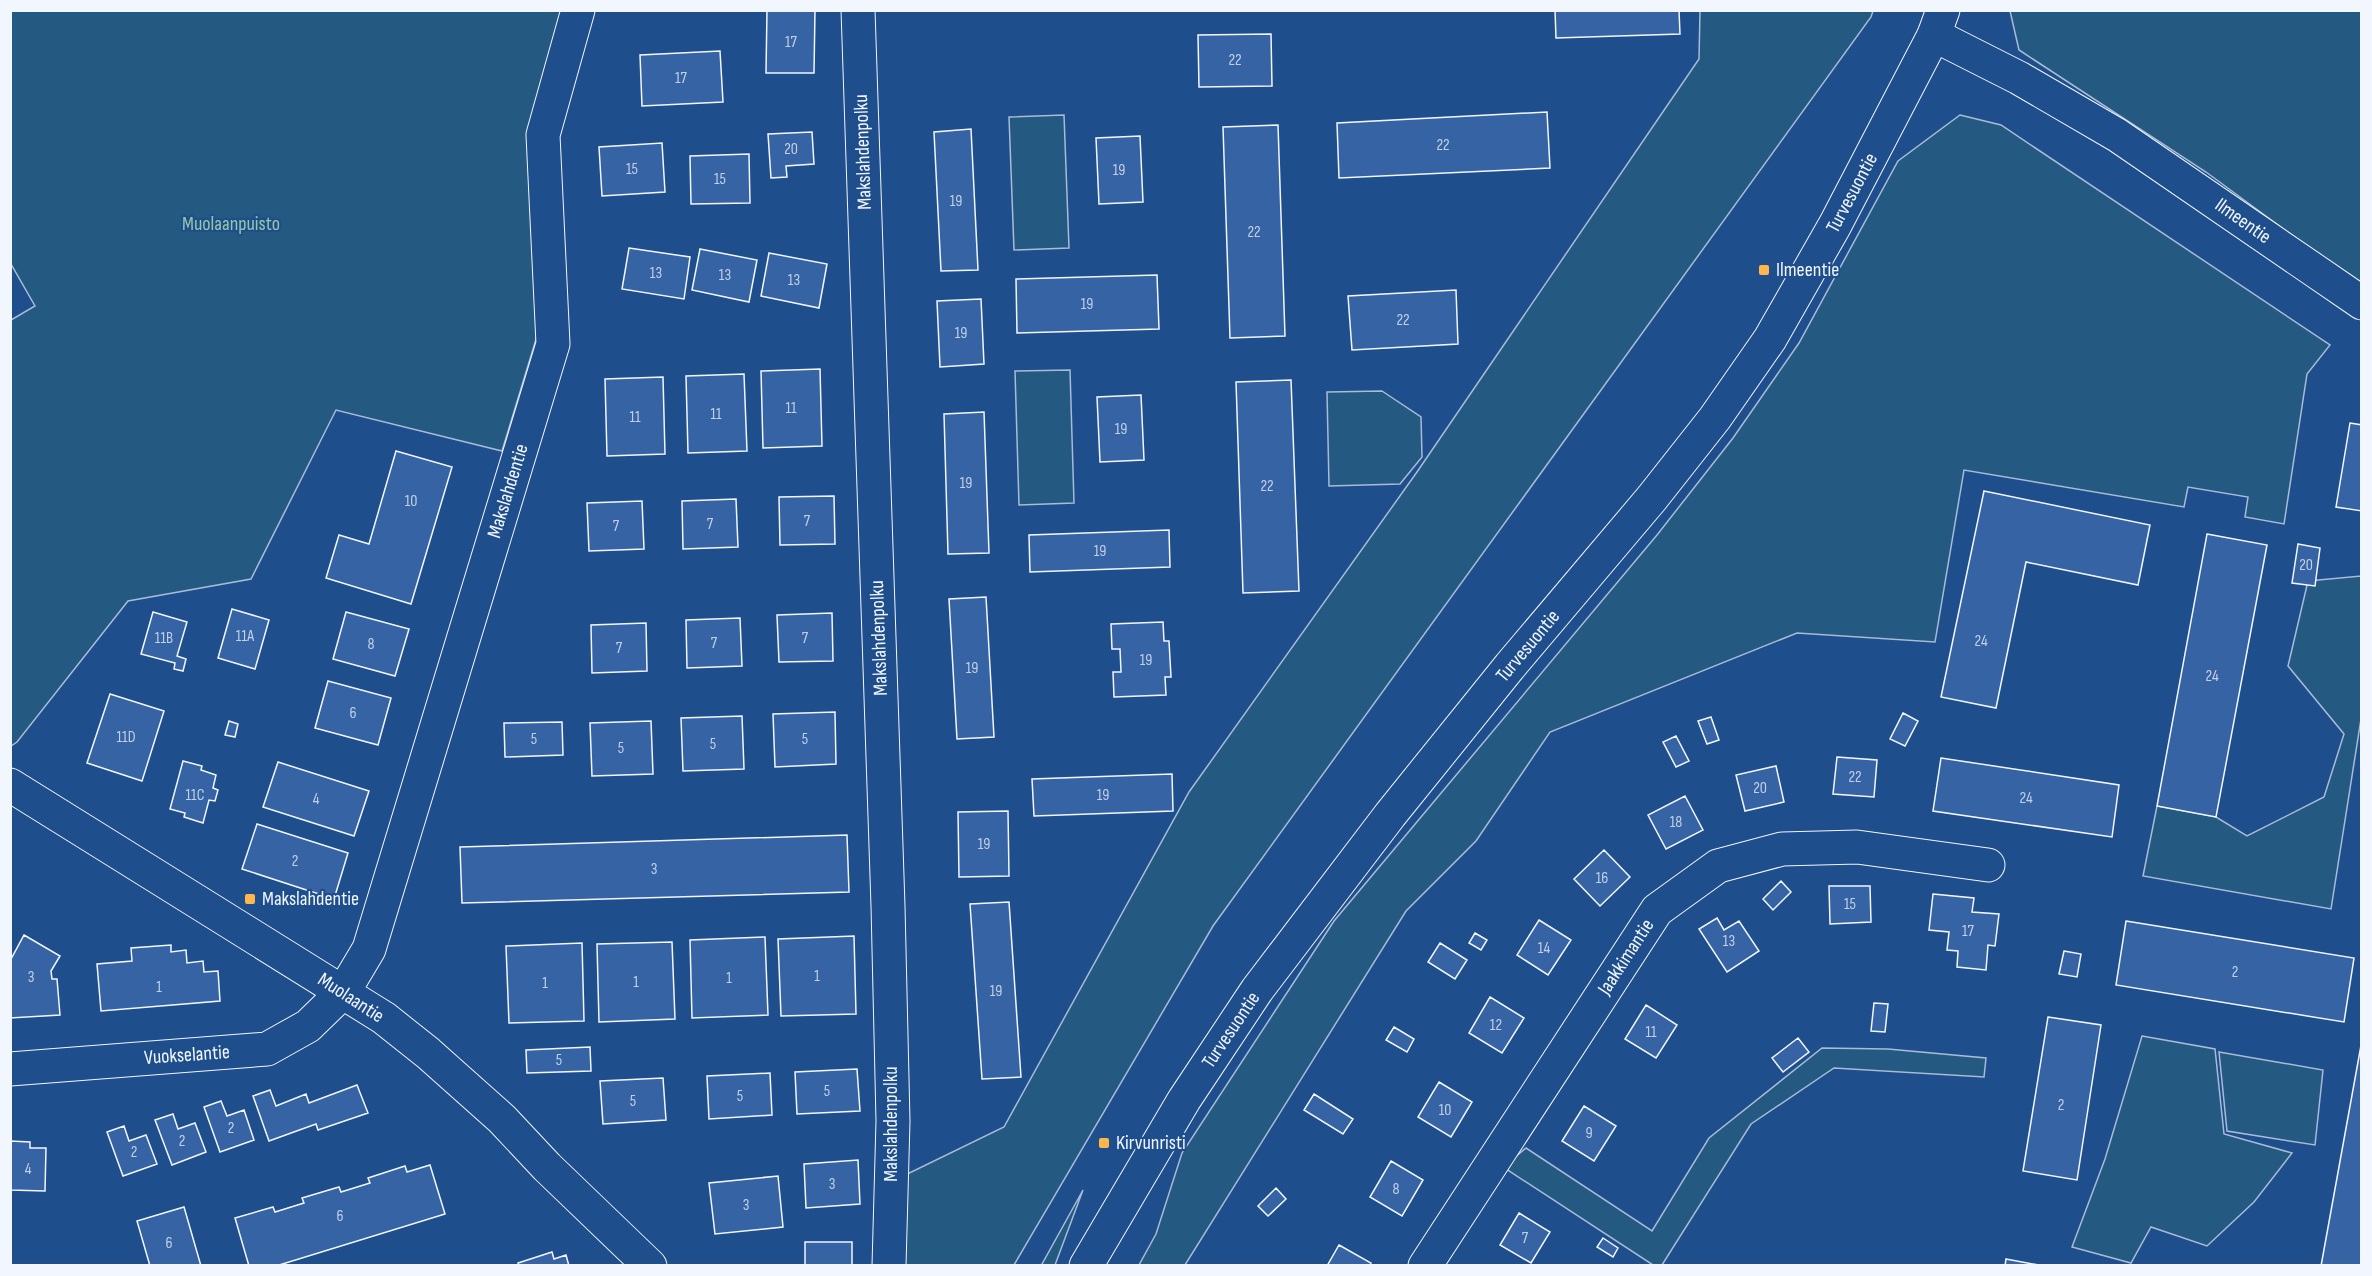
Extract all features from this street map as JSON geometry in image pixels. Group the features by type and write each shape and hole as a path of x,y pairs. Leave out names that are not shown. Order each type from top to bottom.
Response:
{"street":[{"name":"Makslahdentie","path":"344,991 371,942 553,344 543,135 578,10"},
{"name":"Makslahdenpolku","path":"858,10 889,954 893,1121 889,1266"},
{"name":"Ilmeentie","path":"1939,23 2019,78 2117,135 2361,303"},
{"name":"Turvesuontie","path":"1086,1266 1184,1100 1257,990 1390,815 1510,666 1652,498 1715,418 1770,339 1835,225 1939,23"},
{"name":"Muolaantie","path":"10,785 384,1018 428,1053 502,1119 547,1167 650,1266"},
{"name":"Jaakkimantie","path":"1425,1266 1657,910 1718,866 1782,849 1857,847 1988,865"},
{"name":"Vuokselantie","path":"10,1069 267,1049 308,1026 344,991"}],"green space":[{"name":"Muolaanpuisto","path":"10,11 563,11 537,336 502,451 336,410 251,579 128,601 17,742 11,746 11,320 35,306 11,264"},
{"path":"1700,11 1873,11 1871,17 1213,926 1014,1265 895,1266 897,1179 1004,1127 1189,792 1417,472 1699,59"},
{"path":"2010,11 2361,11 2361,286 2206,172 2019,50"},
{"path":"1064,115 1069,248 1014,250 1009,117"},
{"path":"1960,115 2001,125 2330,345 2307,374 2284,524 2245,517 2248,497 2188,487 2184,507 1964,470 1935,642 1797,633 1550,732 1476,841 1406,911 1185,1265 1139,1265 1156,1234 1182,1153 1334,921 1657,535 1733,438 1799,343 1898,161"},
{"path":"1070,370 1074,503 1019,505 1015,371"},
{"path":"1382,391 1421,417 1422,457 1400,484 1329,486 1327,392"},
{"path":"2361,576 2361,719 2331,909 2143,876 2157,806 2216,817 2247,836 2324,797 2344,734 2288,666 2308,581"},
{"path":"2142,1036 2215,1049 2224,1134 2292,1153 2254,1202 2207,1246 2151,1227 2131,1263 2072,1247 2105,1159"},
{"path":"1822,1048 1888,1049 1986,1058 1984,1077 1834,1068 1751,1124 1662,1265 1653,1265 1503,1167 1526,1148 1652,1231 1709,1138"},
{"path":"2219,1052 2323,1070 2315,1145 2227,1131"},
{"path":"1083,1190 1055,1265 1041,1265 1042,1264"}],"building":[{"path":"767,10 815,10 814,73 766,73"},
{"path":"1555,10 1679,10 1680,34 1556,38"},
{"path":"1271,34 1272,86 1199,87 1198,35"},
{"path":"720,51 723,102 642,106 640,55"},
{"path":"1547,112 1550,168 1339,178 1337,123"},
{"path":"1278,125 1285,336 1230,338 1223,127"},
{"path":"971,129 978,270 941,271 934,132"},
{"path":"812,132 814,164 786,166 787,177 771,178 768,134"},
{"path":"1140,136 1143,202 1099,204 1096,138"},
{"path":"662,143 665,192 602,196 599,147"},
{"path":"749,154 750,203 691,204 690,156"},
{"path":"629,248 690,257 684,299 622,289"},
{"path":"700,249 757,260 749,302 692,290"},
{"path":"769,253 827,264 819,308 761,296"},
{"path":"1157,275 1159,329 1017,333 1016,279"},
{"path":"1456,290 1458,344 1352,350 1348,296"},
{"path":"981,299 984,364 940,367 937,301"},
{"path":"820,369 822,446 763,448 761,371"},
{"path":"744,374 747,451 688,453 686,376"},
{"path":"663,377 665,454 607,456 605,379"},
{"path":"1291,380 1299,591 1243,593 1236,382"},
{"path":"1141,395 1144,460 1100,462 1097,397"},
{"path":"984,412 989,553 948,554 944,414"},
{"path":"2350,423 2362,425 2362,511 2336,507"},
{"path":"396,451 452,467 411,604 326,578 339,535 369,544"},
{"path":"1984,491 2150,525 2138,585 2026,562 1996,708 1941,697"},
{"path":"834,496 835,544 780,545 779,497"},
{"path":"736,499 738,547 683,549 682,501"},
{"path":"642,501 644,549 589,551 587,503"},
{"path":"1169,530 1170,567 1030,572 1029,535"},
{"path":"2207,534 2267,545 2216,817 2157,806"},
{"path":"2298,544 2320,548 2315,586 2292,583"},
{"path":"986,597 994,737 957,739 949,599"},
{"path":"232,609 269,620 255,669 218,658"},
{"path":"153,612 187,622 177,656 186,659 183,671 174,669 175,663 141,654"},
{"path":"346,612 409,629 395,676 333,659"},
{"path":"832,613 833,661 779,662 777,615"},
{"path":"740,618 742,666 687,668 686,620"},
{"path":"1163,622 1164,641 1169,641 1171,677 1165,677 1166,695 1114,697 1113,672 1121,672 1120,649 1112,649 1111,624"},
{"path":"646,623 647,671 592,673 591,625"},
{"path":"328,681 391,698 378,745 315,728"},
{"path":"110,694 164,711 142,781 87,763"},
{"path":"835,712 836,764 775,767 773,714"},
{"path":"1903,713 1918,721 1905,746 1890,739"},
{"path":"742,716 744,769 683,771 681,718"},
{"path":"1711,717 1719,740 1707,744 1698,721"},
{"path":"229,721 238,724 235,737 225,735"},
{"path":"651,721 653,774 592,776 590,723"},
{"path":"562,722 563,755 505,757 504,723"},
{"path":"1676,736 1689,761 1676,767 1663,742"},
{"path":"1837,757 1877,760 1874,797 1833,794"},
{"path":"1941,758 2119,785 2112,837 1933,811"},
{"path":"183,761 202,766 201,770 216,775 213,788 218,790 215,801 209,800 203,823 184,817 185,813 170,809"},
{"path":"278,762 369,791 354,836 263,807"},
{"path":"1776,766 1784,802 1745,811 1736,775"},
{"path":"1172,774 1173,811 1034,816 1032,779"},
{"path":"1685,796 1703,830 1666,849 1648,815"},
{"path":"1008,811 1009,876 959,877 958,812"},
{"path":"257,824 348,853 334,899 242,869"},
{"path":"847,835 849,892 462,903 460,847"},
{"path":"1604,850 1630,877 1600,906 1574,879"},
{"path":"1781,881 1791,892 1773,910 1763,899"},
{"path":"1829,886 1870,886 1871,922 1830,924"},
{"path":"1933,894 1974,898 1972,912 1999,914 1995,946 1988,945 1986,970 1957,967 1958,951 1947,950 1949,932 1929,930"},
{"path":"1009,902 1021,1077 982,1079 970,904"},
{"path":"1717,918 1724,930 1739,921 1759,951 1727,972 1699,929"},
{"path":"1539,920 1571,940 1548,975 1517,955"},
{"path":"2126,921 2354,958 2344,1022 2116,985"},
{"path":"1475,933 1487,940 1481,950 1469,943"},
{"path":"24,935 60,956 51,971 52,979 57,979 60,1015 10,1018 10,961"},
{"path":"854,936 856,1014 781,1016 778,939"},
{"path":"765,937 768,1015 692,1018 690,940"},
{"path":"672,942 675,1019 599,1022 597,944"},
{"path":"582,943 584,1021 509,1023 506,946"},
{"path":"1440,943 1467,960 1455,979 1428,962"},
{"path":"171,945 171,952 186,950 187,963 203,961 204,972 218,971 220,1001 101,1011 97,964 132,961 131,948"},
{"path":"2064,951 2081,954 2077,977 2059,974"},
{"path":"1490,997 1524,1018 1502,1053 1469,1033"},
{"path":"1874,1003 1888,1004 1885,1032 1871,1031"},
{"path":"1646,1005 1677,1025 1656,1058 1625,1039"},
{"path":"2048,1017 2101,1025 2077,1180 2023,1171"},
{"path":"1394,1027 1414,1039 1407,1052 1386,1040"},
{"path":"1798,1038 1809,1052 1783,1072 1772,1058"},
{"path":"2362,1040 2362,1266 2321,1266"},
{"path":"590,1047 591,1071 527,1073 526,1050"},
{"path":"857,1069 860,1111 797,1114 795,1072"},
{"path":"770,1073 772,1115 709,1119 707,1076"},
{"path":"663,1078 666,1120 603,1124 600,1081"},
{"path":"1439,1082 1472,1102 1451,1137 1418,1117"},
{"path":"357,1085 368,1113 318,1130 316,1124 269,1141 253,1096 270,1090 276,1106 306,1094 309,1103"},
{"path":"1314,1094 1353,1119 1343,1134 1304,1110"},
{"path":"221,1101 227,1116 244,1110 254,1140 220,1152 204,1107"},
{"path":"1584,1106 1616,1126 1594,1161 1562,1141"},
{"path":"173,1114 178,1129 195,1123 206,1152 172,1165 155,1120"},
{"path":"124,1126 129,1141 146,1135 157,1164 123,1176 107,1132"},
{"path":"10,1141 30,1142 30,1148 46,1148 45,1191 10,1190"},
{"path":"858,1160 860,1204 806,1208 804,1164"},
{"path":"1391,1161 1423,1180 1402,1216 1370,1197"},
{"path":"430,1165 445,1214 276,1266 249,1266 235,1218 273,1207 275,1212 304,1203 302,1198 339,1187 341,1192 370,1183 368,1178 405,1166 407,1172"},
{"path":"778,1176 783,1227 715,1234 709,1183"},
{"path":"1276,1188 1286,1199 1268,1216 1258,1206"},
{"path":"184,1207 201,1266 150,1266 137,1221"},
{"path":"1519,1213 1550,1232 1531,1263 1500,1245"},
{"path":"1603,1238 1618,1248 1613,1257 1597,1247"},
{"path":"805,1242 852,1242 852,1266 805,1266"},
{"path":"1339,1245 1371,1263 1370,1266 1327,1266"},
{"path":"552,1252 554,1259 566,1255 569,1266 519,1266 518,1263"},
{"path":"2006,1259 2044,1266 2005,1266"}],"place":[{"name":"Ilmeentie","path":"1764,270"},
{"name":"Makslahdentie","path":"250,899"},
{"name":"Kirvunristi","path":"1104,1143"}]}
